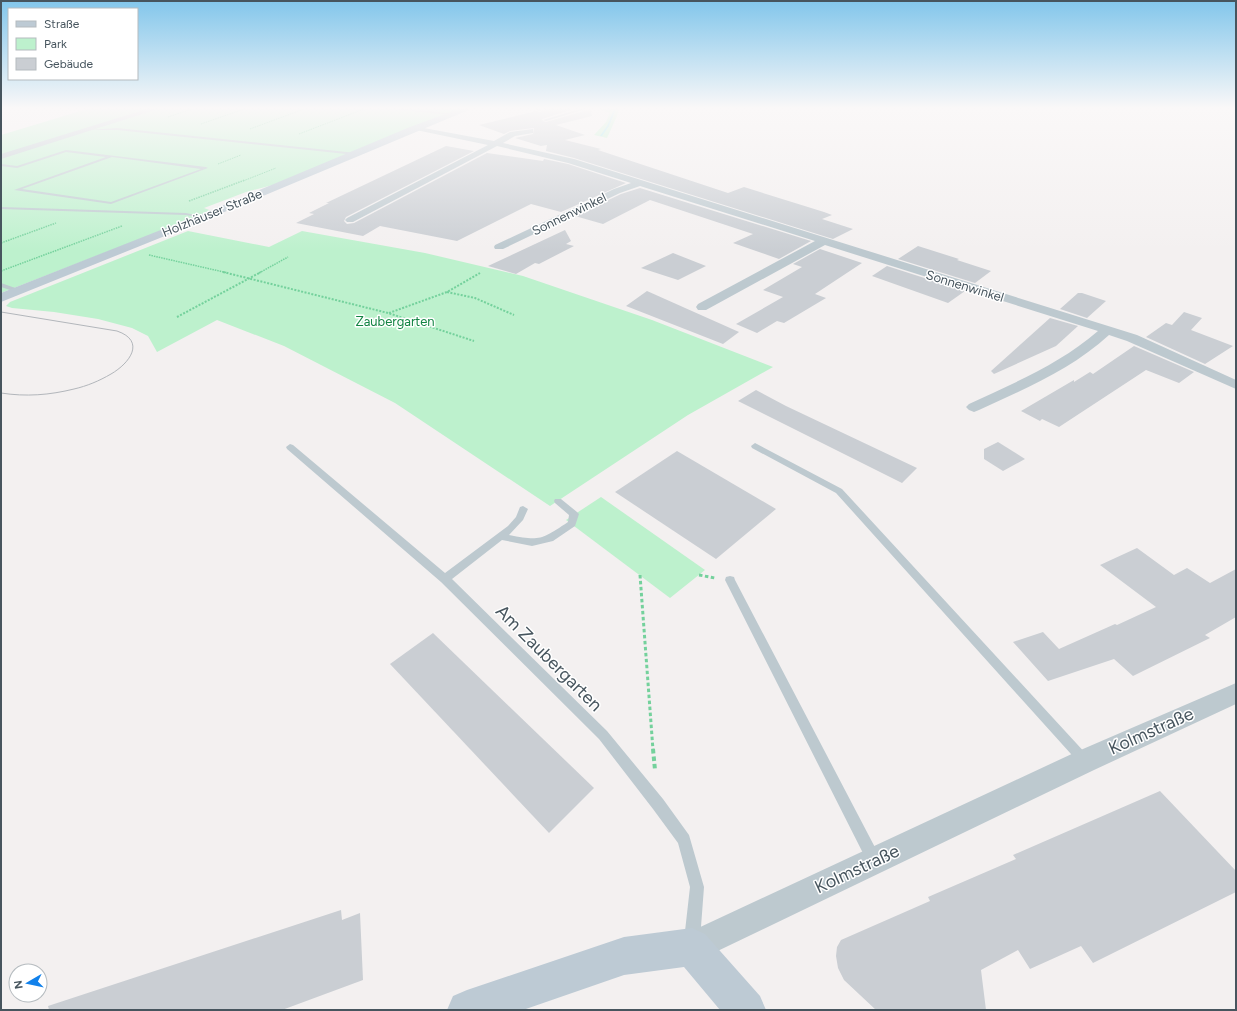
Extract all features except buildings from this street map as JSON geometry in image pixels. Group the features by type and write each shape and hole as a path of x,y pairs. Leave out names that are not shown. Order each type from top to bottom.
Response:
{"main road":[{"name":"Holzhäuser Straße","path":"1,298 123,250 351,156"},
{"name":"Kolmstraße","path":"467,1010 624,956 692,947"},
{"path":"692,947 746,1010"}],"street":[{"path":"350,220 471,156"},
{"name":"Sonnenwinkel","path":"549,156 571,161 1132,338 1236,385"},
{"name":"Sonnenwinkel","path":"499,247 617,191 639,183"},
{"path":"702,307 824,241"},
{"path":"974,407 1016,388 1074,357 1094,343 1107,330"},
{"name":"Kolmstraße","path":"692,947 1085,761 1236,693"}],"lane":[{"path":"1,165 18,167 50,156"},
{"path":"111,156 16,190 111,203"},
{"path":"94,210 206,168 113,156"},
{"path":"47,200 59,196"},
{"path":"25,208 41,203"},
{"path":"1,208 186,214 202,217"},
{"path":"1,285 19,291"},
{"path":"755,446 839,491 1085,761"},
{"name":"Am Zaubergarten","path":"290,447 445,579 602,735 658,804 684,840 697,887 692,947"},
{"path":"500,536 532,543 550,539 572,524 574,514 558,501"},
{"path":"445,579 500,536 520,518 524,509"},
{"path":"730,580 874,861"}],"path":[{"path":"1,271 280,167"},
{"path":"1,243 94,210"},
{"path":"123,250 251,278 388,313 474,341"},
{"path":"177,317 288,257"},
{"path":"388,313 447,292 480,273"},
{"path":"447,292 475,298 514,315"},
{"path":"640,575 658,804"}],"green space":[{"path":"1,156 346,156 280,183 246,192 204,208 212,211 1,293"},
{"name":"Zaubergarten","path":"188,231 269,247 302,231 425,253 523,276 652,320 773,367 688,415 550,506 395,403 284,346 217,320 157,352 148,336 132,328 98,319 6,306 10,302"},
{"path":"601,497 705,570 670,598 566,520"}],"tram line":[{"path":"1,312 117,331 126,335 131,340 133,346 132,352 124,364 111,374 88,385 47,394 20,395 1,393"}]}
